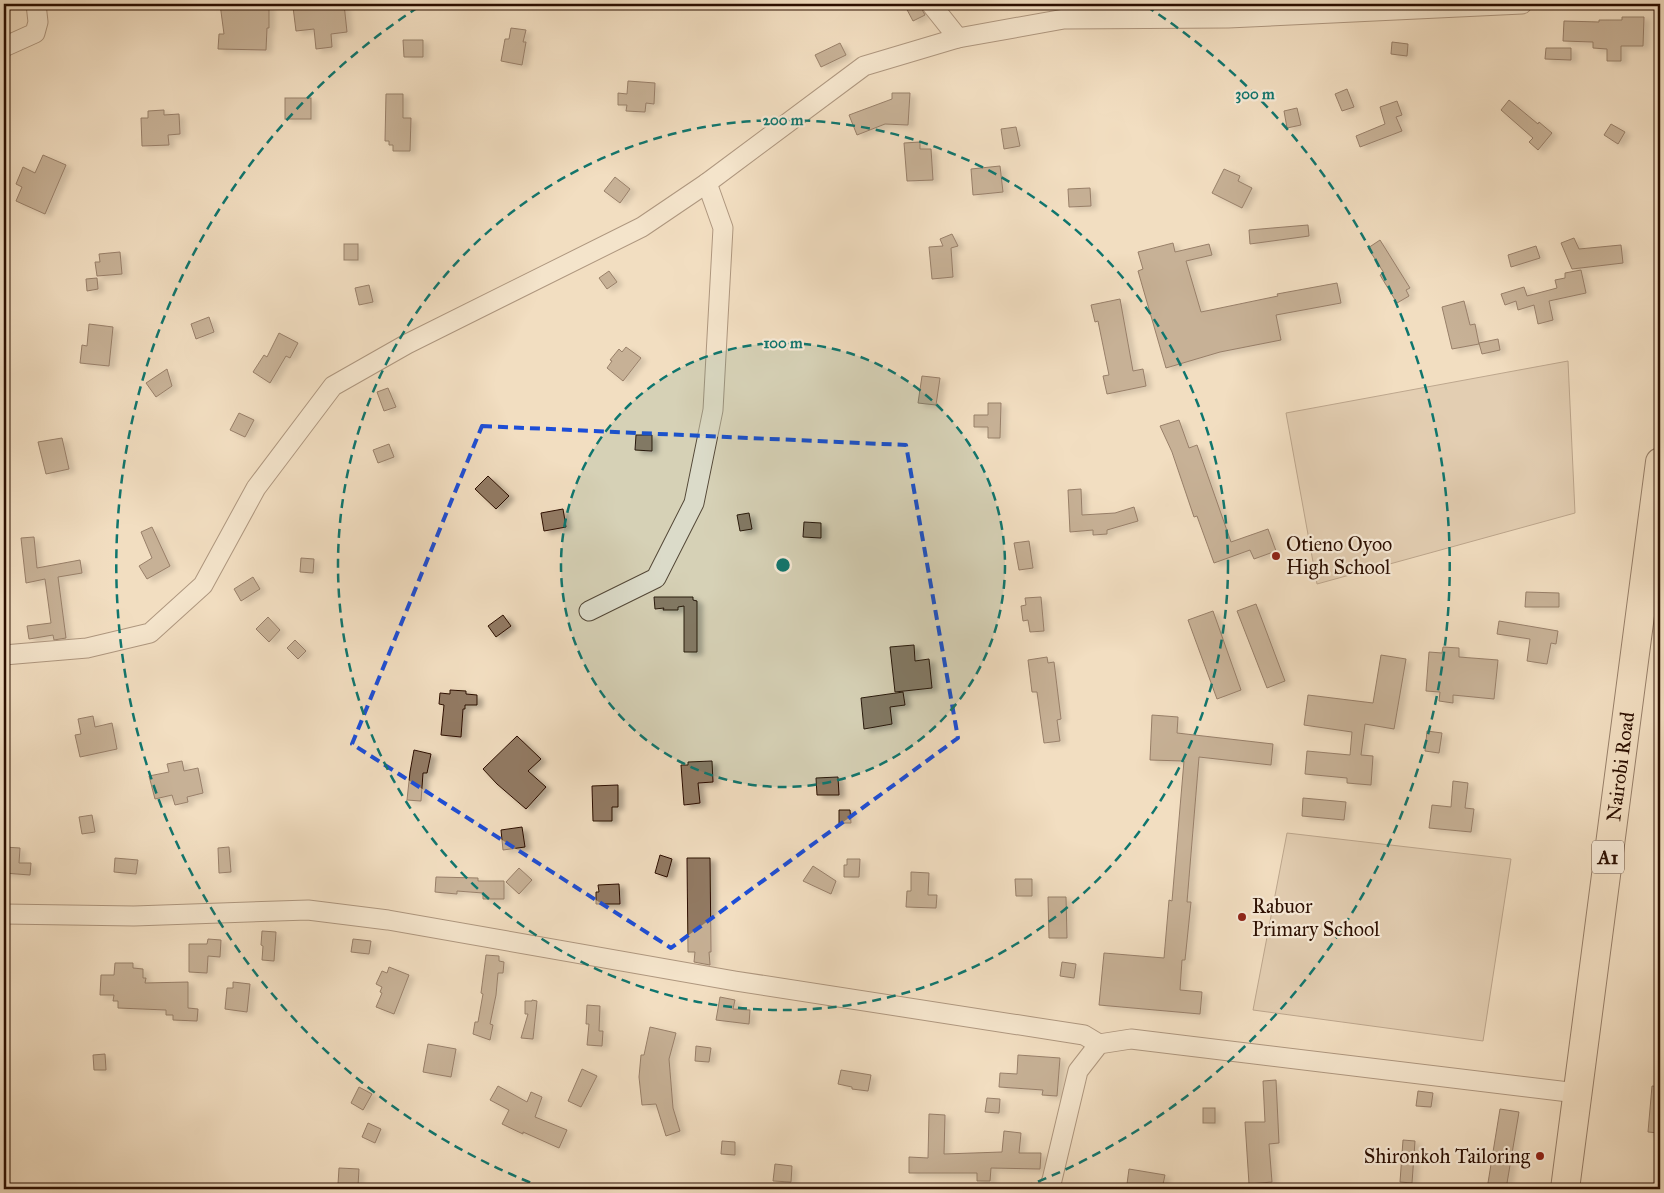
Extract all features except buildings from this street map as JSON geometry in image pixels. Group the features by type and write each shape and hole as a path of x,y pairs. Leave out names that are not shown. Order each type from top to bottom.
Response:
{"highway":[{"name":"Nairobi Road","path":"1565,1189 1660,462"}],"street":[{"path":"4,47 35,33 38,22 36,4"},
{"path":"931,4 958,38"},
{"path":"4,655 87,648 150,633 203,585 256,488 333,386 408,344 642,227 707,183 864,66 958,38 1064,19 1228,18 1522,4"},
{"path":"589,611 656,578 694,503 713,410 723,228 707,183"},
{"path":"4,914 134,916 318,911 388,920 735,981 1084,1035 1099,1044 1131,1039 1577,1093"},
{"path":"1048,1189 1052,1180 1078,1071 1099,1044"}],"highlighted area":[{"path":"482,426 906,445 958,738 671,948 352,744"}],"shaded area":[{"path":"1568,361 1575,513 1317,584 1286,413"},
{"path":"1287,833 1511,859 1483,1041 1253,1010"}],"place":[{"name":"Otieno Oyoo High School","path":"1276,556"},
{"name":"Rabuor Primary School","path":"1242,917"},
{"name":"Shironkoh Tailoring","path":"1540,1156"}]}
